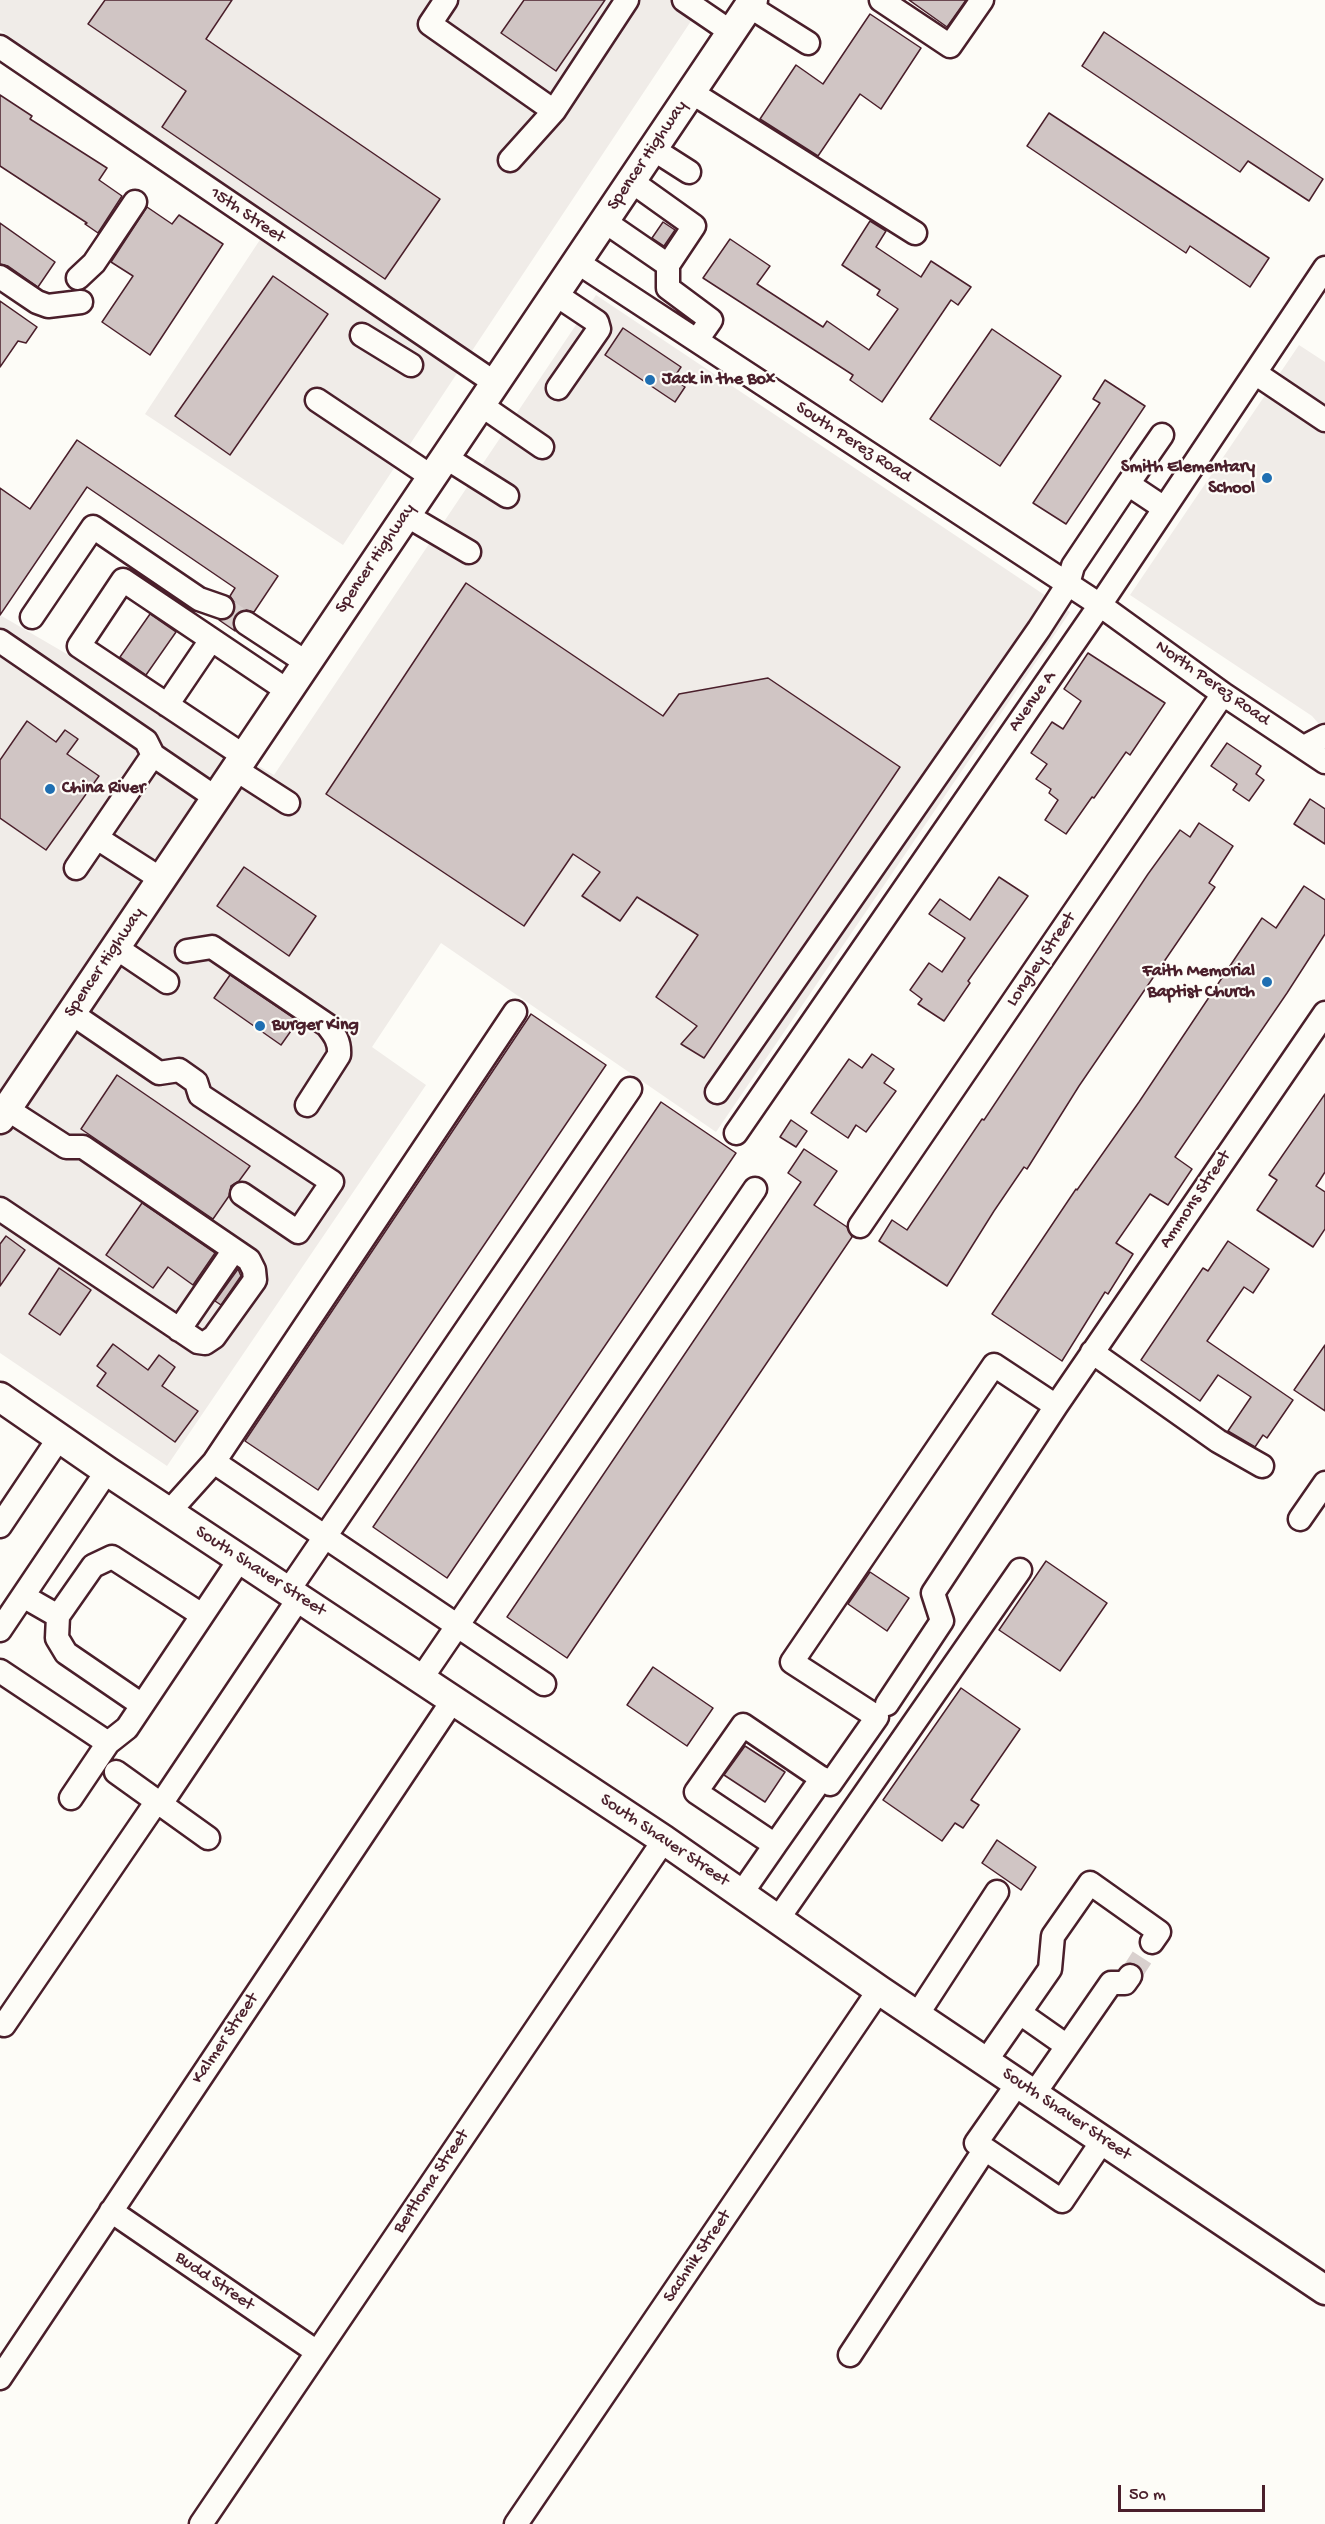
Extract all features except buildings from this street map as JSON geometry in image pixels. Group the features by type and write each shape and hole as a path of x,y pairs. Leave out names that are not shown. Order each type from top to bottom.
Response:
{"main road":[{"name":"Spencer Highway","path":"3,1114 751,3"},
{"name":"South Shaver Street","path":"0,1397 107,1471 664,1840 879,1990 1324,2289"}],"street":[{"path":"446,0 430,24 554,111"},
{"path":"510,160 554,111 627,0"},
{"path":"684,0 731,32"},
{"path":"881,0 950,46 982,0"},
{"path":"751,3 808,43"},
{"name":"15th Street","path":"0,47 488,394 542,447"},
{"path":"691,92 915,233"},
{"path":"653,148 689,172"},
{"path":"631,181 694,226 668,265 668,288 711,320 697,340"},
{"path":"78,278 94,263 135,202"},
{"path":"604,221 668,265"},
{"name":"South Perez Road","path":"577,262 1100,605"},
{"name":"Avenue A","path":"736,1133 1100,605 1325,268"},
{"path":"0,277 37,302 48,306 81,302"},
{"path":"555,294 597,322 598,329 558,388"},
{"path":"362,335 411,365"},
{"path":"1255,372 1325,420"},
{"path":"317,400 438,467 507,496"},
{"path":"717,1092 941,772 1068,585 1073,566 1162,435"},
{"path":"1128,484 1164,508"},
{"path":"406,515 469,552"},
{"path":"32,617 93,527 199,599 222,607"},
{"path":"288,691 123,580 79,646 167,705 288,803"},
{"name":"North Perez Road","path":"1100,605 1223,694 1325,762"},
{"path":"246,623 307,663"},
{"path":"167,705 211,640"},
{"path":"0,641 146,741 153,755 216,798"},
{"name":"Longley Street","path":"860,1226 1223,694"},
{"path":"1304,747 1325,736"},
{"path":"76,868 153,755"},
{"path":"97,838 161,879"},
{"path":"187,951 212,946 327,1025 336,1035 339,1055 307,1105"},
{"path":"115,947 166,982"},
{"path":"169,1512 214,1462 515,1012"},
{"path":"71,1013 159,1073 178,1070 196,1082 200,1095 332,1182 298,1232 242,1194"},
{"name":"Ammons Street","path":"887,1704 942,1621 933,1593 1092,1352 1325,1013"},
{"path":"4,2025 159,1803 294,1595 325,1537 630,1089"},
{"path":"0,1209 198,1342 205,1343 214,1337 255,1280 254,1270 249,1260 123,1174 82,1147 66,1147 3,1114"},
{"path":"421,1678 755,1189"},
{"path":"179,1330 234,1250"},
{"path":"1092,1352 1218,1441 1262,1466"},
{"path":"775,1845 696,1792 742,1725 830,1784 877,1717 792,1662 994,1365 1062,1397"},
{"path":"0,1526 8,1497 60,1438"},
{"path":"214,1462 543,1684"},
{"path":"0,1630 107,1471"},
{"path":"1300,1519 1325,1483"},
{"path":"142,1705 66,1653 57,1638 58,1616 93,1566 111,1557 202,1616"},
{"path":"71,1798 108,1743 127,1728 240,1559"},
{"path":"778,1919 1020,1570"},
{"path":"23,1596 58,1616"},
{"path":"0,1671 108,1743"},
{"name":"Kalmer Street","path":"0,2378 453,1700"},
{"path":"116,1772 208,1838"},
{"path":"741,1894 822,1778"},
{"name":"Bertloma Street","path":"201,2524 664,1840"},
{"path":"986,2061 1050,1969 1053,1936 1090,1883 1159,1932 1152,1942"},
{"path":"917,2015 997,1892"},
{"path":"1103,2140 1062,2201 976,2143 1067,2046 1111,1983 1125,1983 1130,1976"},
{"name":"Sachnik Street","path":"516,2524 879,1990"},
{"path":"1020,2013 1067,2046"},
{"path":"850,2355 985,2149"},
{"name":"Budd Street","path":"111,2211 317,2352"}],"shaded area":[{"path":"0,0 705,0 343,545 145,414 273,220 0,30"},
{"path":"596,295 1070,612 716,1132 441,943 372,1047 426,1085 167,1466 0,1353 0,615 274,775"},
{"name":"Smith Elementary School","path":"1299,345 1325,362 1325,731 1312,716 1130,595"}],"tunnel":[{"path":"222,607 246,623"},
{"path":"1130,1976 1152,1942"}],"place":[{"name":"Jack in the Box","path":"650,380"},
{"name":"Smith Elementary School","path":"1267,478"},
{"name":"China River","path":"50,789"},
{"name":"Faith Memorial Baptist Church","path":"1267,982"},
{"name":"Burger King","path":"260,1026"}]}
